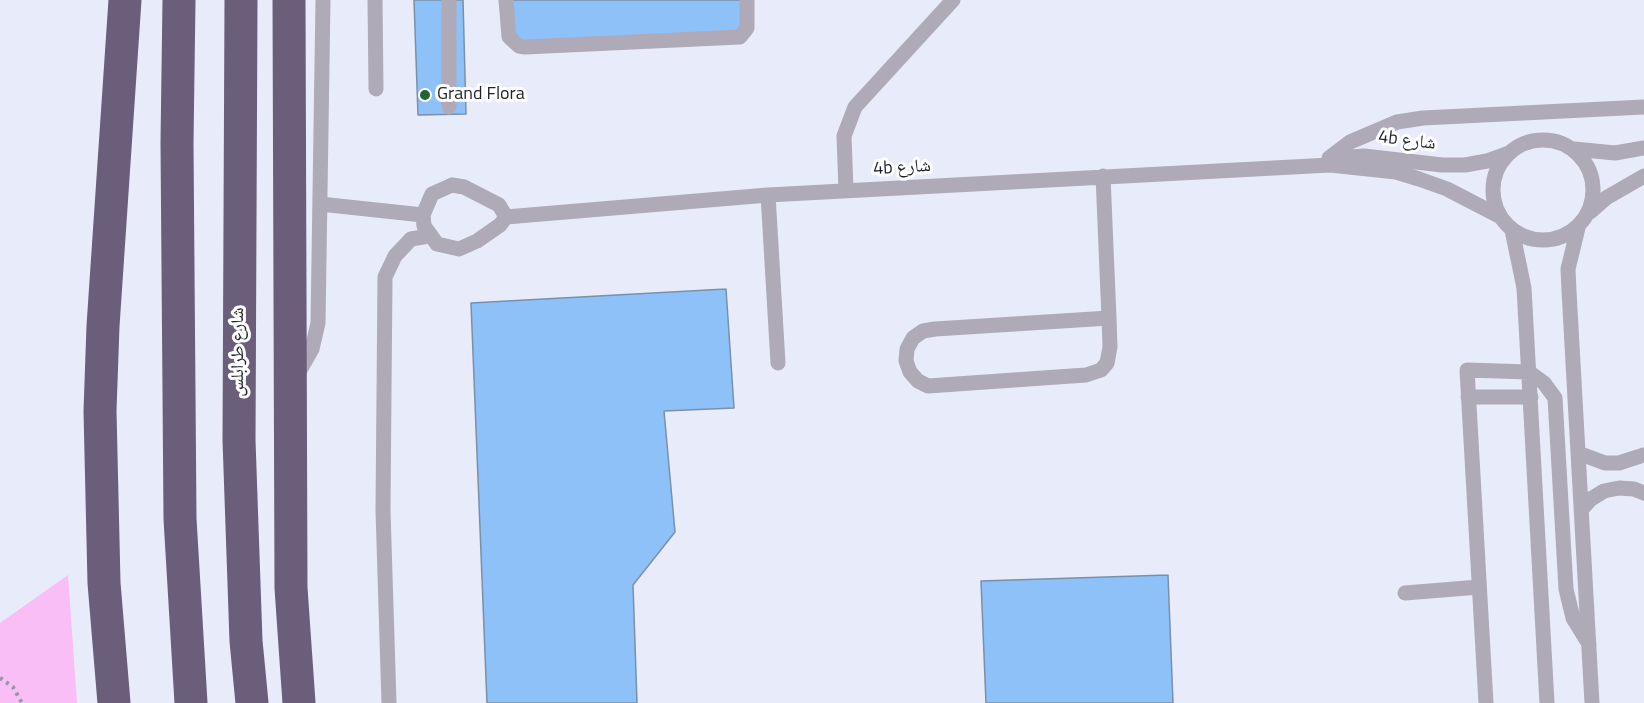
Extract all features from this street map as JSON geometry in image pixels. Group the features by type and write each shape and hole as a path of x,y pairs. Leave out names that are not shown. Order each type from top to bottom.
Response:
{"highway":[{"path":"114,703 104,583 100,411 103,326 125,0"},
{"path":"179,0 177,154 180,519 191,703"},
{"name":"شارع طرابلس","path":"241,0 239,440 246,641 252,703"},
{"path":"289,0 291,588 299,703"}],"lane":[{"path":"290,387 307,360 317,330 323,0"},
{"path":"375,0 376,89"},
{"path":"449,0 449,107"},
{"path":"506,0 508,37 519,46 525,47 740,37 747,28 747,0"},
{"path":"846,190 844,136 855,107 953,0"},
{"path":"1329,158 1350,142 1397,122 1423,118 1644,107"},
{"name":"4b شارع","path":"1300,166 1329,158 1364,156 1442,165 1465,165 1487,161 1509,153 1523,143 1540,139 1558,142 1574,149 1615,153 1644,148"},
{"path":"1574,149 1586,163 1593,179 1594,197 1588,214"},
{"name":"4b شارع","path":"1509,153 1498,167 1493,183 1494,201 1501,217 1512,230 1528,238 1545,241 1562,237 1578,228"},
{"name":"4b شارع","path":"506,217 846,190 1330,165 1396,172 1447,189 1501,217"},
{"path":"1592,703 1568,269 1578,228 1588,214 1606,198 1644,176"},
{"path":"1103,177 1109,318 1110,355 1101,370 1094,374 928,386 918,381 910,372 906,361 907,349 913,338 923,331 1109,318"},
{"path":"452,185 464,187 499,205 506,217 500,225 477,241 459,249 437,244 429,236 423,215 432,194 452,185"},
{"path":"768,195 778,363"},
{"path":"320,204 423,215"},
{"path":"1512,230 1521,268 1531,396 1547,703"},
{"path":"389,703 383,510 385,277 395,256 411,239 429,236"},
{"path":"1486,703 1467,370 1529,372 1550,390 1557,407 1566,589 1573,618 1588,644"},
{"path":"1468,398 1531,396"},
{"path":"1578,453 1605,463 1619,463 1644,455"},
{"path":"1581,510 1591,499 1604,491 1619,488 1634,489 1644,493"},
{"path":"1405,593 1479,587"}],"path":[{"path":"0,678 13,687 22,703"}],"shaded area":[{"path":"68,575 77,703 0,703 0,623"}],"building":[{"path":"414,0 463,0 466,114 418,115"},
{"path":"511,0 749,0 750,35 514,45"},
{"path":"726,289 734,408 664,411 675,532 633,585 637,703 487,703 471,303"},
{"path":"1168,575 1173,703 986,703 981,581"}],"place":[{"name":"Grand Flora","path":"425,95"}]}
